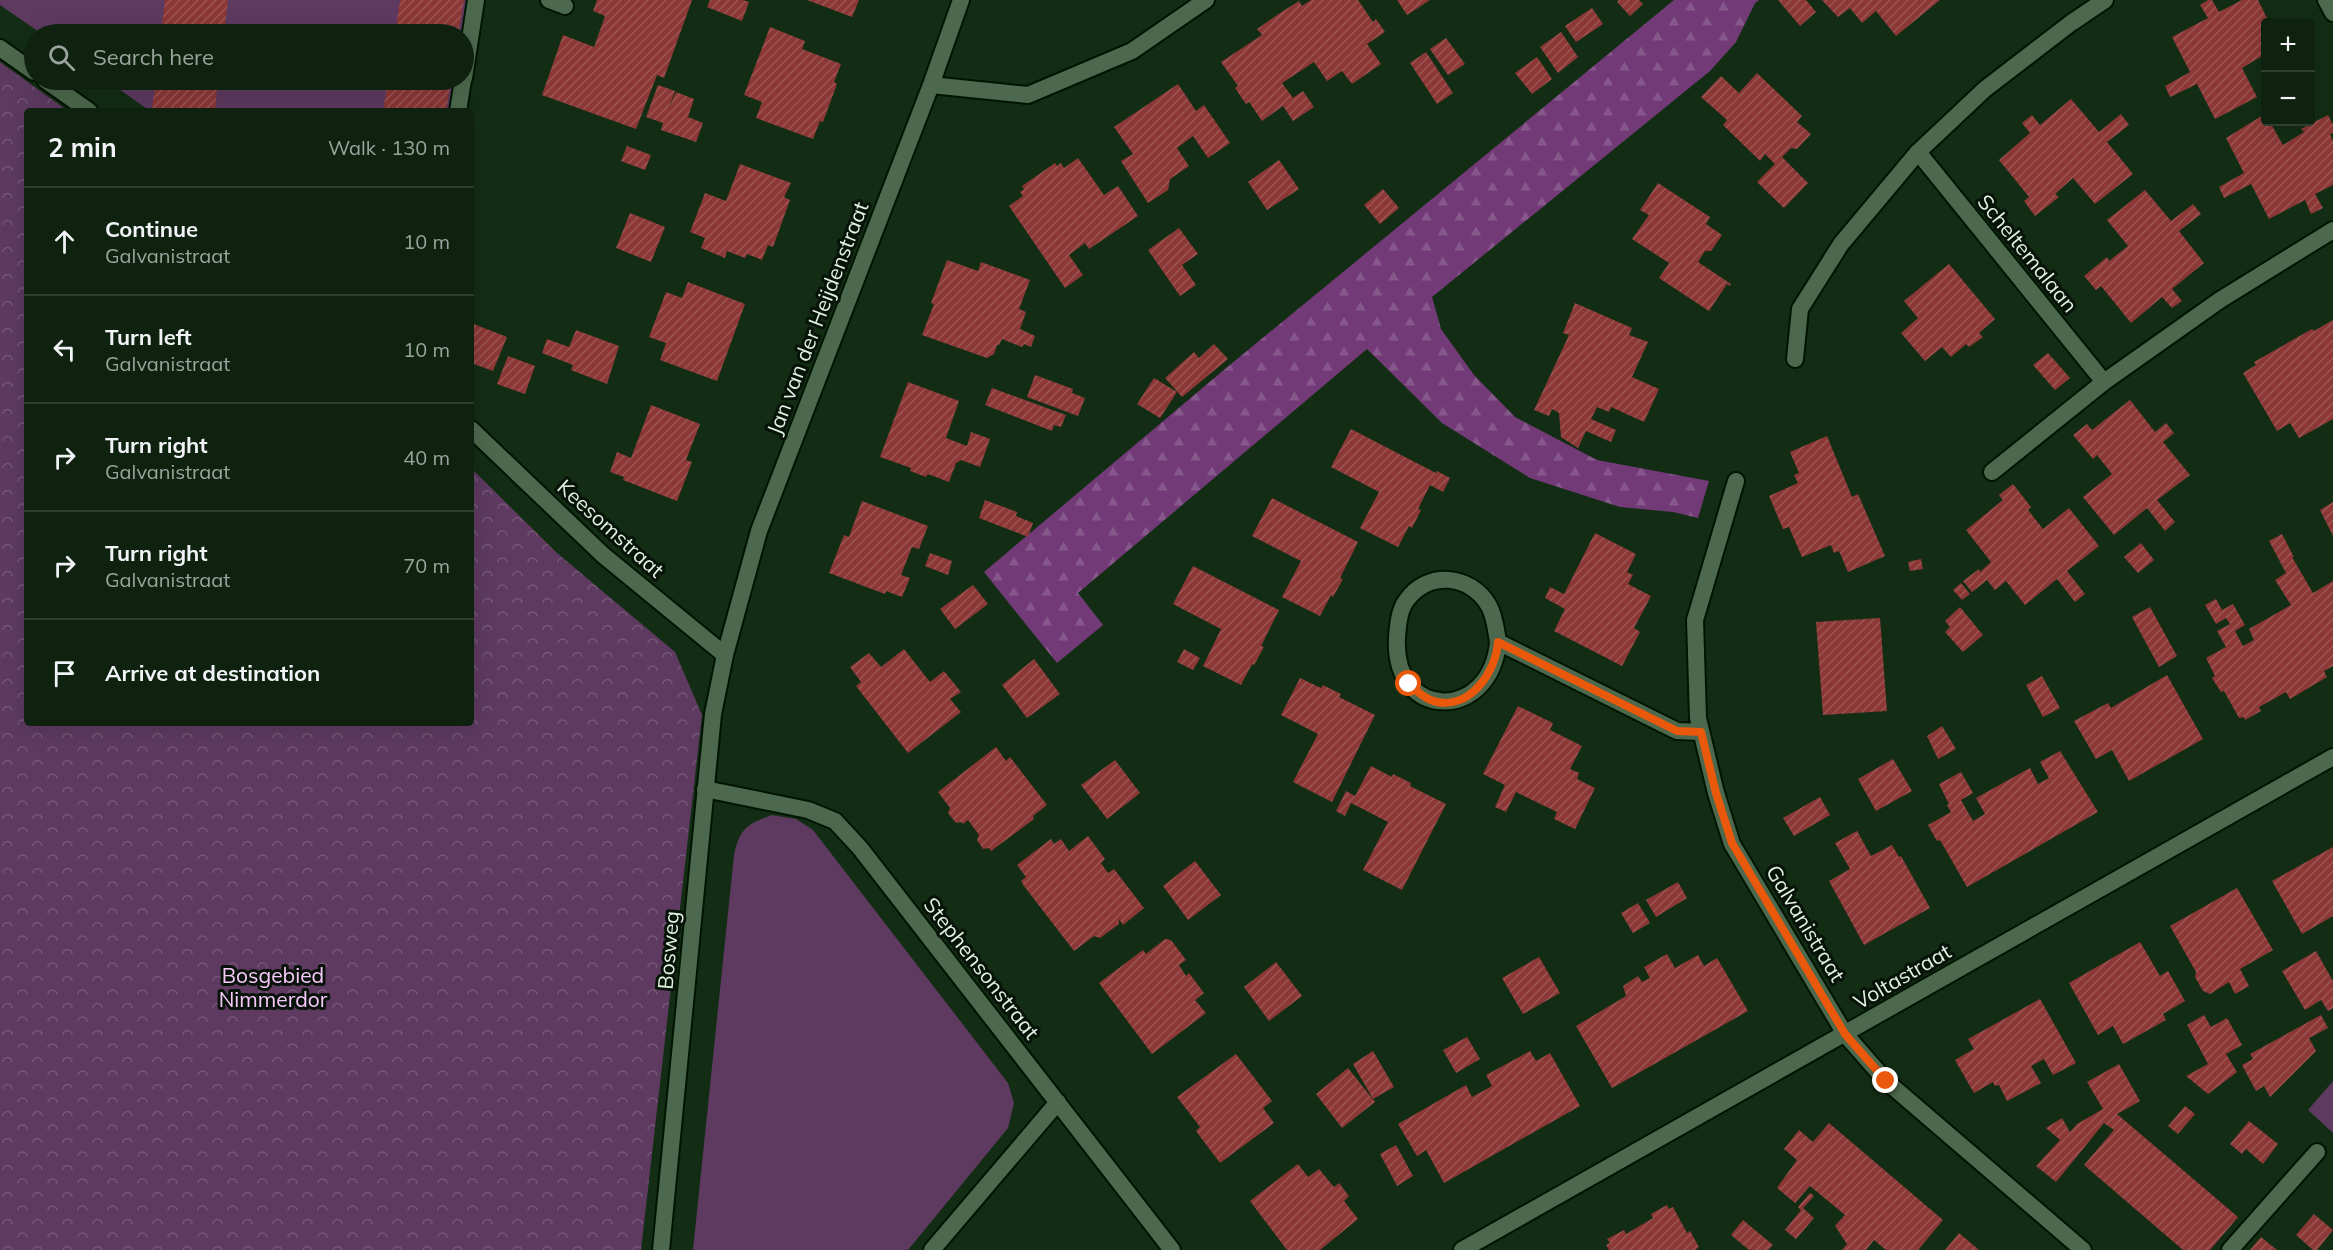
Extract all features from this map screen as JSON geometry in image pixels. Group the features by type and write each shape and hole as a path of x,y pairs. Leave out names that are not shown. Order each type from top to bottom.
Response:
{"street":[{"path":"472,24 476,0"},
{"name":"Jan van der Heijdenstraat","path":"725,655 759,531 931,85 961,0"},
{"path":"931,85 1028,95 1132,51 1206,0"},
{"path":"1795,359 1800,309 1841,244 1918,152 1985,89 2105,0"},
{"path":"2326,0 2333,13"},
{"path":"0,48 24,65"},
{"path":"59,90 85,108"},
{"path":"458,108 461,90"},
{"name":"Scheltemalaan","path":"1918,152 2104,382"},
{"path":"1992,472 2104,382 2220,300 2333,230"},
{"name":"Keesomstraat","path":"474,432 603,555 725,655"},
{"name":"Galvanistraat","path":"1736,481 1695,620 1698,718 1716,793 1732,843 1845,1034 1886,1081 2083,1250"},
{"path":"1452,578 1479,594 1489,607 1496,625 1498,642 1494,662 1478,687 1465,698 1450,702 1436,702 1415,689 1400,668 1396,651 1398,622 1404,603 1415,590 1434,580 1452,578"},
{"path":"1498,642 1677,731 1701,732"},
{"name":"Bosweg","path":"661,1250 713,714 725,655"},
{"name":"Voltastraat","path":"1462,1250 2333,757"},
{"name":"Stephensonstraat","path":"705,789 808,810 835,821 860,848 1172,1250"},
{"path":"932,1250 1058,1102"},
{"path":"2230,1250 2317,1152"}],"green space":[{"path":"0,0 482,0 474,47 474,24 28,24 0,5"},
{"path":"1674,0 1759,0 1755,3 1736,42 1710,71 1432,297 1441,329 1474,375 1515,417 1597,460 1709,481 1698,518 1673,512 1620,507 1530,478 1442,423 1367,349 1078,593 1103,625 1057,663 984,572 1225,369"},
{"name":"Bosgebied Nimmerdor","path":"0,62 24,79 24,90 39,90 64,108 24,108 24,726 474,726 474,471 557,553 675,652 702,715 641,1250 0,1250"},
{"path":"120,90 467,90 464,108 146,108"},
{"path":"772,815 796,819 813,830 1008,1083 1014,1103 1008,1128 908,1250 693,1250 734,855 739,839 746,828"},
{"path":"2333,1081 2333,1133 2308,1110"}],"building":[{"path":"165,0 228,0 225,24 162,24"},
{"path":"400,0 464,0 460,24 396,24"},
{"path":"597,0 692,0 664,78 657,75 636,129 542,95 563,35 594,47 605,16 593,11"},
{"path":"710,0 749,2 742,21 707,7"},
{"path":"807,0 859,0 852,17"},
{"path":"1311,0 1358,0 1373,22 1376,19 1385,32 1367,44 1381,64 1352,84 1342,71 1327,81 1314,62 1282,83 1293,98 1303,91 1314,107 1293,121 1283,106 1262,121 1249,102 1246,104 1235,88 1238,86 1221,62 1262,35 1257,29 1280,13 1299,1 1302,6"},
{"path":"1397,0 1430,0 1407,15"},
{"path":"1619,0 1639,0 1643,4 1630,16 1617,2"},
{"path":"1778,0 1806,0 1816,12 1800,26"},
{"path":"1822,0 1940,0 1896,36 1876,11 1862,23 1850,8 1838,17"},
{"path":"2212,0 2219,12 2242,0 2258,0 2267,18 2261,18 2261,57 2242,68 2257,97 2215,119 2197,84 2170,97 2165,86 2190,72 2172,37 2208,18 2200,5"},
{"path":"1592,8 1603,24 1576,42 1565,26"},
{"path":"770,27 805,41 802,49 841,64 834,82 837,84 823,122 820,121 813,139 756,118 762,102 744,95"},
{"path":"1561,32 1578,57 1558,73 1540,47"},
{"path":"1446,38 1465,64 1448,75 1430,49"},
{"path":"1426,52 1453,93 1437,104 1410,63"},
{"path":"1537,57 1552,79 1532,94 1515,73"},
{"path":"1757,73 1802,116 1797,122 1811,134 1797,149 1791,148 1782,157 1808,183 1784,208 1757,182 1775,164 1765,154 1760,161 1723,125 1727,120 1701,97 1721,76 1739,93"},
{"path":"1178,84 1196,111 1204,105 1230,143 1208,158 1193,136 1177,148 1189,166 1170,179 1168,190 1148,203 1121,161 1133,154 1114,127"},
{"path":"658,85 675,91 668,110 676,92 694,99 688,117 703,123 696,142 661,130 663,123 646,117"},
{"path":"155,90 217,90 215,108 152,108"},
{"path":"386,90 449,90 446,108 383,108"},
{"path":"2071,99 2099,132 2121,114 2129,125 2107,142 2133,174 2095,204 2073,178 2055,194 2059,197 2035,216 2024,201 2029,197 1999,160 2030,133 2022,123 2032,115 2040,125"},
{"path":"2328,115 2333,125 2333,133 2330,134 2333,141 2333,185 2315,194 2323,208 2311,214 2305,200 2269,219 2251,184 2224,198 2219,187 2244,173 2226,138 2261,116 2261,126 2272,126 2283,145 2304,132 2301,129 2315,126 2315,122"},
{"path":"627,146 651,155 645,170 621,161"},
{"path":"1078,158 1104,195 1118,186 1138,216 1089,249 1085,243 1069,255 1083,275 1065,288 1009,206 1023,196 1020,192 1024,189 1022,186 1055,163 1057,166 1061,163 1064,168"},
{"path":"1279,160 1299,189 1267,210 1248,182"},
{"path":"740,164 791,183 784,197 790,200 773,247 768,245 762,260 747,254 745,258 727,251 725,258 701,248 705,238 690,232 705,193 726,201"},
{"path":"1658,183 1710,217 1706,224 1722,235 1711,251 1705,251 1698,262 1731,284 1730,286 1727,284 1709,311 1659,278 1669,263 1632,239 1649,215 1640,210"},
{"path":"1383,189 1399,208 1380,224 1364,205"},
{"path":"2145,190 2171,221 2193,204 2201,214 2179,231 2204,263 2172,289 2182,301 2172,308 2162,297 2131,323 2101,286 2096,290 2084,276 2107,257 2109,261 2128,246 2107,220"},
{"path":"630,213 665,227 651,262 616,248"},
{"path":"1179,228 1198,254 1182,265 1196,285 1180,296 1148,250"},
{"path":"947,260 978,271 981,262 1030,280 1019,309 1026,312 1020,329 1035,336 1031,347 1024,344 1022,347 1002,339 994,354 987,358 922,335"},
{"path":"1949,264 1995,319 1979,333 1983,337 1969,347 1966,344 1951,357 1942,347 1925,361 1901,333 1918,318 1904,301"},
{"path":"688,282 745,304 717,381 660,360 666,343 649,337 666,292 682,298"},
{"path":"1575,303 1632,328 1629,335 1648,342 1632,377 1659,389 1644,422 1611,407 1609,412 1597,407 1591,419 1616,430 1611,442 1586,431 1578,448 1561,437 1559,413 1552,409 1549,416 1534,410 1569,335 1563,333"},
{"path":"2333,320 2333,419 2299,438 2290,423 2277,431 2243,373 2256,365 2254,362 2312,329 2314,331"},
{"path":"474,324 507,337 493,371 474,364"},
{"path":"576,330 619,346 607,384 571,370 573,365 542,353 547,339 569,347"},
{"path":"1214,344 1228,359 1182,397 1165,378 1194,352 1199,358"},
{"path":"2048,353 2070,378 2055,390 2033,365"},
{"path":"508,356 535,366 525,394 497,384"},
{"path":"1035,375 1073,389 1072,393 1085,398 1078,416 1027,397"},
{"path":"1154,378 1177,392 1160,418 1137,404"},
{"path":"908,382 959,401 946,438 967,446 971,432 990,439 980,467 961,460 956,463 949,482 928,474 926,477 910,471 911,468 880,457"},
{"path":"992,388 1066,415 1061,427 1054,425 1052,431 985,405"},
{"path":"2130,400 2155,432 2166,423 2174,433 2163,442 2190,475 2157,500 2175,522 2165,531 2147,508 2114,535 2083,497 2112,474 2097,455 2093,459 2073,435 2087,424 2092,430"},
{"path":"651,405 700,424 686,460 692,462 677,501 623,480 624,477 610,472 617,452 631,458"},
{"path":"1351,429 1450,478 1443,492 1430,485 1418,509 1421,510 1412,528 1409,526 1398,547 1360,528 1379,492 1331,467"},
{"path":"1827,436 1852,497 1858,494 1885,556 1848,572 1839,551 1834,553 1831,545 1802,557 1789,527 1783,529 1769,496 1798,483 1794,475 1799,473 1790,452"},
{"path":"2013,484 2031,507 2028,510 2043,529 2069,508 2099,546 2067,571 2085,594 2075,602 2057,579 2025,605 2006,581 1995,590 1987,580 1972,592 1963,581 1979,569 1980,572 1991,562 1966,530 2003,500 1999,495"},
{"path":"1272,498 1358,542 1340,578 1343,579 1320,616 1282,597 1301,561 1252,536"},
{"path":"985,500 1017,512 1016,516 1033,523 1028,537 979,518"},
{"path":"862,501 928,526 919,549 912,547 901,575 910,578 902,597 886,591 885,594 829,573 844,535 849,537"},
{"path":"2333,502 2333,536 2320,510"},
{"path":"1595,533 1636,554 1627,572 1633,575 1628,584 1651,596 1634,628 1640,632 1622,666 1554,631 1565,609 1545,598 1550,587 1564,594"},
{"path":"2282,534 2294,557 2292,557 2313,593 2333,581 2333,666 2324,671 2327,677 2290,699 2286,692 2259,707 2261,711 2245,720 2244,717 2239,718 2224,691 2221,692 2212,678 2215,676 2206,658 2226,647 2217,631 2230,624 2226,618 2216,624 2205,605 2216,599 2222,610 2233,604 2245,625 2235,631 2243,646 2254,640 2249,629 2291,605 2275,580 2286,573 2269,541"},
{"path":"2141,543 2154,560 2138,573 2124,557"},
{"path":"930,553 952,561 948,575 925,566"},
{"path":"1921,559 1923,569 1910,571 1908,562"},
{"path":"1193,566 1279,610 1261,646 1264,647 1241,685 1203,666 1221,629 1173,604"},
{"path":"1961,583 1970,594 1962,600 1953,590"},
{"path":"973,585 988,604 955,629 940,609"},
{"path":"1960,607 1983,635 1963,652 1945,632 1950,627 1945,621"},
{"path":"2150,607 2177,656 2159,667 2132,617"},
{"path":"1880,618 1887,711 1823,715 1816,622"},
{"path":"904,649 930,682 944,671 961,692 950,699 961,712 908,753 856,686 861,682 850,667 869,653 881,667"},
{"path":"1184,649 1200,658 1193,670 1177,662"},
{"path":"1034,659 1060,694 1027,718 1002,685"},
{"path":"2167,675 2203,739 2129,781 2112,750 2096,759 2074,721 2108,703 2111,708"},
{"path":"2042,676 2060,708 2043,717 2026,685"},
{"path":"1300,678 1321,688 1323,685 1341,694 1339,697 1375,715 1332,802 1293,782 1318,734 1281,715"},
{"path":"1518,706 1553,723 1550,730 1582,746 1570,769 1579,773 1577,779 1595,788 1575,829 1554,819 1557,812 1516,792 1506,812 1495,807 1505,785 1483,774"},
{"path":"1942,726 1956,749 1938,759 1927,736"},
{"path":"996,747 1006,761 1010,757 1047,805 1033,816 1034,819 991,851 989,848 983,849 977,840 979,835 968,820 963,824 956,823 948,813 950,808 938,792"},
{"path":"2060,751 2098,812 1967,887 1940,840 1937,841 1928,825 1951,812 1939,784 1961,772 1973,793 1961,800 1973,821 1985,814 1976,798 2030,768 2038,784 2049,778 2040,762"},
{"path":"1893,759 1912,791 1876,811 1858,779"},
{"path":"1115,760 1140,793 1107,819 1081,785"},
{"path":"1371,766 1392,777 1393,774 1411,783 1410,786 1446,804 1402,890 1363,870 1388,822 1351,803 1345,816 1336,811 1346,791 1355,796"},
{"path":"1820,797 1830,815 1794,836 1783,818"},
{"path":"1857,831 1871,856 1892,845 1899,857 1901,856 1930,908 1864,945 1829,881 1850,869 1835,843"},
{"path":"1088,836 1105,859 1101,863 1108,873 1114,869 1144,908 1123,925 1119,919 1119,924 1100,938 1094,936 1074,951 1024,886 1021,881 1026,877 1017,865 1051,839 1054,844 1061,839 1069,851"},
{"path":"2333,847 2333,916 2302,934 2272,881"},
{"path":"1195,861 1221,895 1188,920 1163,886"},
{"path":"1678,882 1687,898 1656,917 1646,900"},
{"path":"2237,888 2273,950 2240,969 2249,986 2235,994 2229,982 2210,994 2203,991 2195,977 2196,972 2170,926"},
{"path":"1638,903 1650,923 1633,933 1621,913"},
{"path":"1165,939 1171,940 1186,960 1179,965 1186,976 1189,973 1204,993 1195,1000 1206,1013 1152,1054 1099,983 1143,950 1146,954"},
{"path":"2140,942 2160,976 2168,971 2185,1001 2163,1014 2166,1020 2123,1044 2113,1026 2098,1035 2069,983"},
{"path":"2316,951 2333,981 2333,1008 2328,1011 2321,1000 2305,1010 2282,971"},
{"path":"1667,954 1675,968 1698,955 1704,966 1717,958 1748,1011 1612,1088 1576,1026 1626,996 1623,986 1638,976 1642,982 1650,978 1644,967"},
{"path":"1539,957 1560,993 1523,1014 1502,978"},
{"path":"1276,962 1302,996 1269,1021 1244,987"},
{"path":"2040,999 2076,1063 2053,1075 2044,1059 2031,1066 2041,1083 2007,1101 1999,1085 1995,1086 1993,1082 1974,1093 1955,1060 1974,1049 1968,1039"},
{"path":"2204,1015 2211,1027 2227,1018 2242,1045 2226,1054 2237,1072 2208,1094 2186,1076 2208,1064 2187,1025"},
{"path":"2321,1015 2328,1028 2309,1038 2316,1051 2270,1097 2264,1086 2256,1091 2242,1065 2253,1059 2250,1054"},
{"path":"1467,1037 1480,1059 1456,1073 1443,1050"},
{"path":"1373,1051 1394,1087 1373,1099 1353,1064"},
{"path":"1530,1051 1536,1061 1550,1053 1580,1106 1444,1183 1426,1150 1417,1156 1398,1124 1466,1085 1472,1097 1492,1086 1486,1075"},
{"path":"1236,1054 1272,1101 1263,1108 1274,1123 1220,1163 1196,1131 1200,1127 1177,1097"},
{"path":"2119,1064 2140,1101 2117,1114 2238,1217 2210,1250 2183,1250 2084,1165 2114,1130 2104,1123 2056,1182 2036,1166 2060,1140 2046,1128 2062,1118 2070,1132 2077,1124 2103,1109 2087,1082"},
{"path":"1348,1068 1375,1102 1342,1128 1316,1094"},
{"path":"2185,1106 2195,1114 2178,1134 2168,1126"},
{"path":"2249,1121 2278,1144 2263,1164 2246,1149 2242,1154 2230,1144"},
{"path":"1829,1123 1943,1220 1918,1250 1886,1250 1874,1240 1866,1250 1842,1250 1847,1244 1835,1226 1845,1215 1810,1186 1795,1203 1777,1188 1797,1160 1784,1149 1799,1130 1813,1142"},
{"path":"1396,1145 1413,1176 1397,1186 1380,1154"},
{"path":"1298,1164 1308,1177 1319,1169 1334,1187 1339,1183 1349,1196 1344,1201 1358,1219 1320,1250 1287,1250 1250,1201"},
{"path":"1810,1193 1814,1196 1803,1208 1814,1218 1796,1239 1785,1230 1801,1210 1798,1207"},
{"path":"1667,1205 1669,1209 1673,1207 1687,1233 1690,1231 1699,1247 1695,1250 1609,1250 1606,1245 1610,1243 1607,1239 1624,1230 1626,1234 1653,1218 1651,1214"},
{"path":"2314,1214 2333,1230 2317,1250 2313,1250 2296,1235"},
{"path":"1743,1220 1773,1245 1768,1250 1749,1250 1731,1235"},
{"path":"1959,1233 1979,1250 1945,1250"},
{"path":"2261,1237 2277,1250 2250,1250"}],"route":[{"path":"1409,684 1420,694 1436,702 1450,702 1465,698 1488,674 1494,662 1498,642 1677,731 1701,732 1716,793 1732,843 1845,1034 1886,1081"}]}
